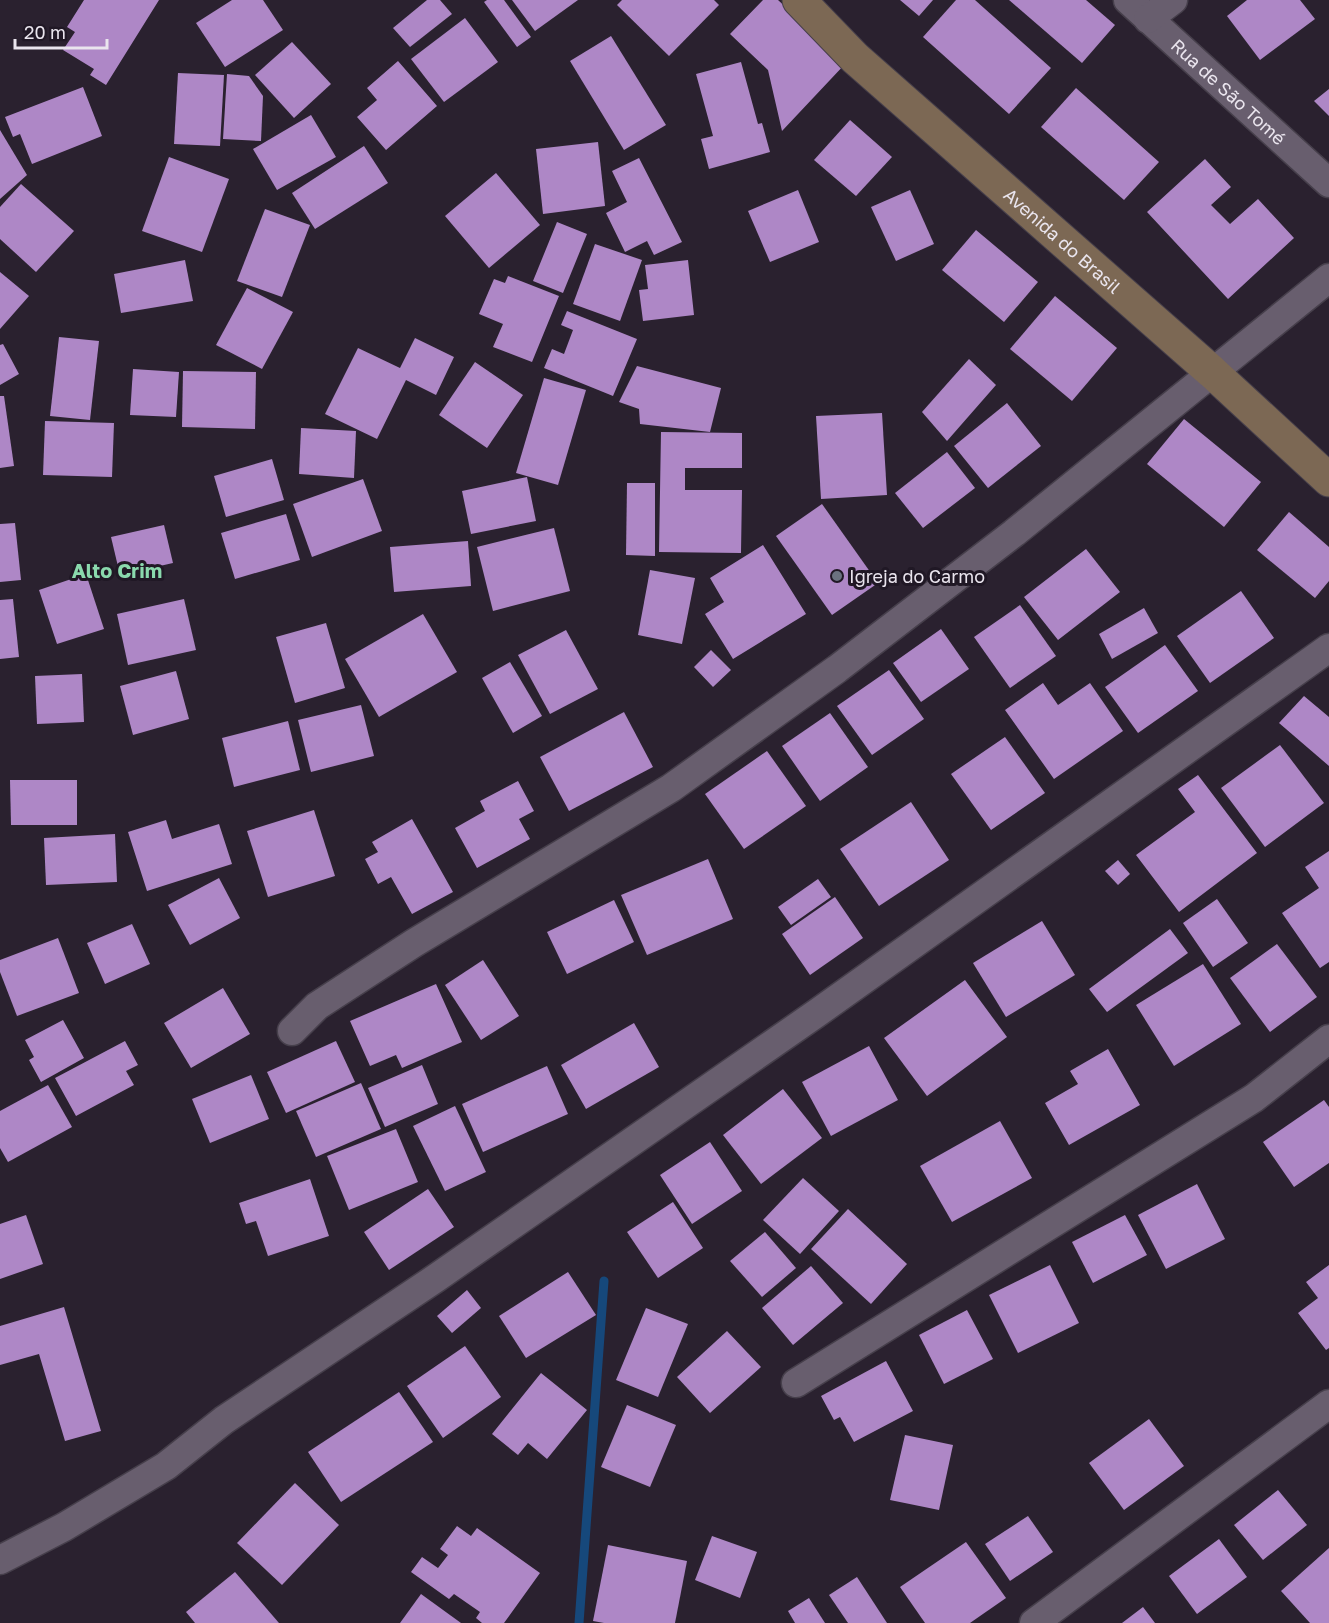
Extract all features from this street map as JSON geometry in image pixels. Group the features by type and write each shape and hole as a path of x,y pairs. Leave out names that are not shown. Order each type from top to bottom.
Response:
{"street":[{"name":"Avenida do Brasil","path":"799,0 855,58 1212,372 1329,480"},
{"path":"1138,10 1173,0"},
{"name":"Rua de São Tomé","path":"1138,10 1329,183"},
{"path":"292,1031 317,1006 414,944 671,788 827,676 1014,533 1329,278"},
{"path":"0,1560 64,1527 166,1466 224,1420 436,1278 797,1027 1329,648"},
{"path":"796,1383 1254,1098 1329,1039"},
{"path":"1034,1623 1329,1404"}],"building":[{"path":"84,0 159,0 106,85 90,75 94,69 63,50 75,32 67,27"},
{"path":"232,0 263,0 283,30 225,67 196,23"},
{"path":"427,0 440,0 452,14 410,47 393,28"},
{"path":"504,0 531,37 517,47 484,2"},
{"path":"512,0 578,0 535,31"},
{"path":"622,0 714,0 719,5 669,56 617,5"},
{"path":"763,0 778,0 846,63 782,131 768,70 730,34"},
{"path":"900,0 933,0 919,16"},
{"path":"956,0 975,0 1051,68 1009,114 923,37"},
{"path":"1009,0 1086,0 1115,25 1082,63"},
{"path":"1247,0 1300,0 1315,19 1260,60 1227,16"},
{"path":"465,18 498,62 444,102 411,59"},
{"path":"611,36 666,125 624,150 570,61"},
{"path":"292,42 331,84 294,118 255,75"},
{"path":"398,61 437,106 386,150 357,117 377,100 367,88"},
{"path":"741,62 758,124 762,123 770,152 709,169 701,139 713,136 696,74"},
{"path":"178,73 224,75 220,146 174,144"},
{"path":"227,74 249,76 263,96 261,141 223,139"},
{"path":"83,87 102,136 32,164 20,134 13,137 5,117"},
{"path":"1076,88 1159,162 1124,200 1041,127"},
{"path":"1329,89 1329,116 1314,101"},
{"path":"311,115 336,157 277,190 253,149"},
{"path":"850,120 892,157 856,196 814,160"},
{"path":"0,130 27,175 0,199"},
{"path":"598,142 605,206 543,214 536,149"},
{"path":"364,146 388,183 315,229 292,193"},
{"path":"169,157 229,179 202,252 142,231"},
{"path":"639,158 682,242 654,255 647,241 625,252 606,213 627,202 612,171"},
{"path":"1205,159 1231,187 1211,205 1230,224 1258,199 1294,238 1228,299 1147,212"},
{"path":"496,173 540,225 489,268 445,216"},
{"path":"21,184 74,231 36,272 0,239 0,207"},
{"path":"798,190 819,242 770,262 748,211"},
{"path":"910,190 934,244 896,261 871,207"},
{"path":"265,209 310,225 282,297 237,281"},
{"path":"557,222 587,234 563,293 533,281"},
{"path":"976,230 1038,282 1004,322 942,270"},
{"path":"595,244 642,260 620,321 573,304"},
{"path":"185,260 193,301 121,313 114,274"},
{"path":"688,260 694,315 643,321 639,290 648,289 645,265"},
{"path":"0,272 29,296 0,329"},
{"path":"508,276 559,296 532,362 493,347 503,324 479,314 494,279 505,283"},
{"path":"247,288 293,312 262,369 216,345"},
{"path":"1055,296 1117,348 1072,401 1010,349"},
{"path":"567,311 637,339 613,396 544,368 552,349 564,354 573,330 561,325"},
{"path":"59,337 99,341 90,420 50,416"},
{"path":"415,338 454,357 436,395 406,380 377,439 325,414 358,348 400,368"},
{"path":"3,344 19,374 0,385 0,345"},
{"path":"969,359 996,385 947,441 922,412"},
{"path":"475,362 523,395 487,448 439,415"},
{"path":"637,366 721,388 710,432 640,424 639,409 619,402"},
{"path":"133,369 179,372 176,417 130,415"},
{"path":"183,371 256,372 255,429 182,427"},
{"path":"544,378 586,390 558,485 516,473"},
{"path":"0,396 4,396 14,466 0,468"},
{"path":"1007,403 1041,446 988,488 954,446"},
{"path":"882,413 887,495 821,499 816,416"},
{"path":"1184,419 1261,482 1224,527 1147,464"},
{"path":"45,421 114,423 112,477 43,475"},
{"path":"301,428 356,431 354,478 299,474"},
{"path":"661,432 742,433 742,468 685,468 685,490 742,490 741,553 659,552"},
{"path":"947,452 975,488 923,528 895,493"},
{"path":"272,459 284,500 226,517 214,476"},
{"path":"527,477 536,521 471,534 462,491"},
{"path":"363,479 382,531 312,557 293,504"},
{"path":"627,483 655,483 655,556 626,555"},
{"path":"822,504 878,583 832,615 776,536"},
{"path":"1289,512 1329,547 1329,581 1315,598 1257,550"},
{"path":"286,514 300,560 235,579 221,533"},
{"path":"15,523 21,580 0,582 0,524"},
{"path":"164,525 173,563 120,575 111,537"},
{"path":"554,528 570,591 493,611 477,547"},
{"path":"468,541 471,586 394,592 390,547"},
{"path":"763,545 806,614 733,659 705,614 724,602 710,578"},
{"path":"1086,549 1120,592 1058,640 1024,597"},
{"path":"650,570 695,578 682,644 638,635"},
{"path":"86,574 104,629 57,644 39,590"},
{"path":"1241,591 1274,638 1210,683 1177,636"},
{"path":"13,599 19,657 0,659 0,600"},
{"path":"184,599 196,650 128,665 117,614"},
{"path":"1020,605 1056,656 1010,688 974,637"},
{"path":"1144,608 1158,633 1112,659 1099,634"},
{"path":"423,614 457,672 379,717 345,659"},
{"path":"326,623 345,688 295,703 276,637"},
{"path":"941,629 969,669 921,702 893,663"},
{"path":"566,630 598,689 550,714 518,655"},
{"path":"1165,645 1198,691 1138,733 1105,687"},
{"path":"711,650 731,670 713,687 694,667"},
{"path":"510,662 542,716 513,733 482,678"},
{"path":"889,670 924,719 872,755 837,706"},
{"path":"176,671 189,719 133,735 120,686"},
{"path":"82,674 84,722 37,724 35,676"},
{"path":"1043,683 1058,705 1090,683 1123,731 1054,779 1005,710"},
{"path":"1304,696 1329,717 1329,766 1279,723"},
{"path":"361,705 374,756 311,772 298,720"},
{"path":"624,712 653,767 569,811 540,757"},
{"path":"830,713 868,767 820,801 782,746"},
{"path":"288,721 300,770 234,787 222,738"},
{"path":"1005,737 1045,793 991,830 951,774"},
{"path":"1280,745 1324,803 1265,847 1221,788"},
{"path":"767,751 806,806 744,849 705,794"},
{"path":"1198,775 1257,853 1179,912 1136,855 1195,812 1178,789"},
{"path":"10,780 77,780 77,825 11,825"},
{"path":"518,781 534,811 519,819 530,839 477,868 455,828 485,811 480,801"},
{"path":"911,802 949,860 879,906 840,849"},
{"path":"314,810 335,876 268,897 247,831"},
{"path":"412,819 453,892 412,914 391,877 378,884 365,859 378,852 372,842"},
{"path":"166,820 172,839 219,824 232,864 147,891 128,832"},
{"path":"115,834 117,882 46,885 44,838"},
{"path":"1329,851 1329,962 1320,968 1282,913 1319,888 1305,867"},
{"path":"708,859 733,919 647,955 621,895"},
{"path":"1118,860 1130,874 1118,885 1105,871"},
{"path":"219,878 240,918 190,945 168,905"},
{"path":"818,879 831,897 791,925 778,907"},
{"path":"835,897 863,938 810,975 782,934"},
{"path":"1217,899 1248,943 1213,967 1183,923"},
{"path":"614,900 634,942 567,974 547,932"},
{"path":"1042,921 1075,975 1006,1017 973,963"},
{"path":"132,924 150,964 105,984 87,943"},
{"path":"1170,929 1188,953 1107,1012 1089,989"},
{"path":"58,938 79,993 17,1016 0,972 0,960"},
{"path":"1277,944 1317,997 1270,1032 1230,978"},
{"path":"483,960 519,1016 481,1040 445,985"},
{"path":"1203,964 1241,1024 1174,1066 1136,1005"},
{"path":"965,980 1007,1037 927,1096 884,1038"},
{"path":"436,984 462,1042 402,1068 396,1055 370,1066 350,1021"},
{"path":"223,988 250,1034 191,1068 164,1023"},
{"path":"63,1020 84,1058 41,1082 29,1060 34,1057 25,1040"},
{"path":"634,1023 659,1067 586,1109 561,1065"},
{"path":"125,1041 138,1065 126,1071 134,1085 76,1116 55,1078"},
{"path":"336,1041 355,1082 286,1113 267,1072"},
{"path":"869,1046 898,1100 831,1136 802,1082"},
{"path":"1108,1049 1140,1105 1069,1145 1045,1103 1078,1084 1070,1071"},
{"path":"422,1065 438,1104 385,1127 368,1088"},
{"path":"547,1066 568,1114 483,1152 462,1104"},
{"path":"251,1075 269,1119 210,1143 192,1099"},
{"path":"361,1083 381,1129 316,1157 296,1111"},
{"path":"48,1085 72,1127 8,1162 0,1148 0,1111"},
{"path":"783,1089 822,1138 761,1184 723,1135"},
{"path":"1324,1100 1329,1107 1329,1163 1294,1187 1263,1142"},
{"path":"455,1106 486,1172 445,1191 413,1126"},
{"path":"1000,1121 1032,1178 952,1222 920,1166"},
{"path":"396,1129 418,1182 349,1210 327,1156"},
{"path":"710,1142 742,1191 692,1224 660,1175"},
{"path":"803,1178 839,1211 800,1254 763,1220"},
{"path":"310,1179 329,1236 268,1256 256,1221 246,1224 239,1203"},
{"path":"1197,1184 1225,1239 1166,1269 1138,1215"},
{"path":"428,1189 454,1227 389,1270 364,1232"},
{"path":"673,1202 703,1248 658,1278 627,1232"},
{"path":"848,1209 907,1264 871,1304 811,1249"},
{"path":"26,1215 43,1264 0,1279 0,1224"},
{"path":"1125,1215 1147,1255 1093,1283 1072,1242"},
{"path":"765,1232 796,1268 762,1297 730,1261"},
{"path":"1050,1265 1079,1323 1018,1353 989,1295"},
{"path":"1329,1265 1329,1348 1326,1350 1298,1313 1318,1298 1306,1282"},
{"path":"811,1266 843,1303 793,1345 762,1308"},
{"path":"568,1272 596,1315 526,1358 499,1316"},
{"path":"467,1290 481,1308 452,1333 437,1316"},
{"path":"64,1307 101,1431 65,1441 39,1354 0,1365 0,1326"},
{"path":"646,1308 688,1324 658,1397 616,1380"},
{"path":"967,1310 993,1359 944,1384 919,1335"},
{"path":"727,1331 761,1367 710,1413 677,1377"},
{"path":"465,1346 501,1397 443,1438 407,1386"},
{"path":"886,1361 913,1411 854,1442 840,1417 834,1420 821,1396"},
{"path":"541,1373 587,1410 547,1459 528,1443 518,1455 492,1434"},
{"path":"399,1392 433,1442 341,1502 308,1452"},
{"path":"627,1405 676,1425 650,1487 601,1467"},
{"path":"1149,1419 1184,1466 1124,1510 1089,1463"},
{"path":"905,1435 953,1445 939,1510 890,1500"},
{"path":"295,1483 339,1525 282,1585 237,1543"},
{"path":"1278,1490 1307,1525 1263,1560 1234,1525"},
{"path":"1028,1516 1053,1552 1010,1581 985,1544"},
{"path":"457,1526 471,1536 477,1528 540,1573 504,1623 482,1623 476,1618 480,1612 454,1594 449,1599 411,1572 422,1557 438,1568 448,1555 440,1549"},
{"path":"712,1536 757,1552 740,1598 695,1580"},
{"path":"1219,1539 1247,1577 1197,1614 1169,1576"},
{"path":"966,1542 1006,1598 970,1623 925,1623 900,1587"},
{"path":"608,1545 687,1561 675,1623 593,1621"},
{"path":"1329,1548 1329,1623 1310,1623 1281,1591"},
{"path":"235,1572 279,1623 195,1623 186,1612"},
{"path":"857,1577 887,1623 848,1623 829,1595"},
{"path":"421,1594 461,1623 400,1623"},
{"path":"809,1598 825,1623 795,1623 788,1611"},
{"path":"1143,1607 1155,1623 1122,1623"}],"waterway":[{"path":"579,1623 604,1281"}],"place":[{"name":"Igreja do Carmo","path":"837,576"}],"district":[{"name":"Alto Crim","path":"117,570"}]}
